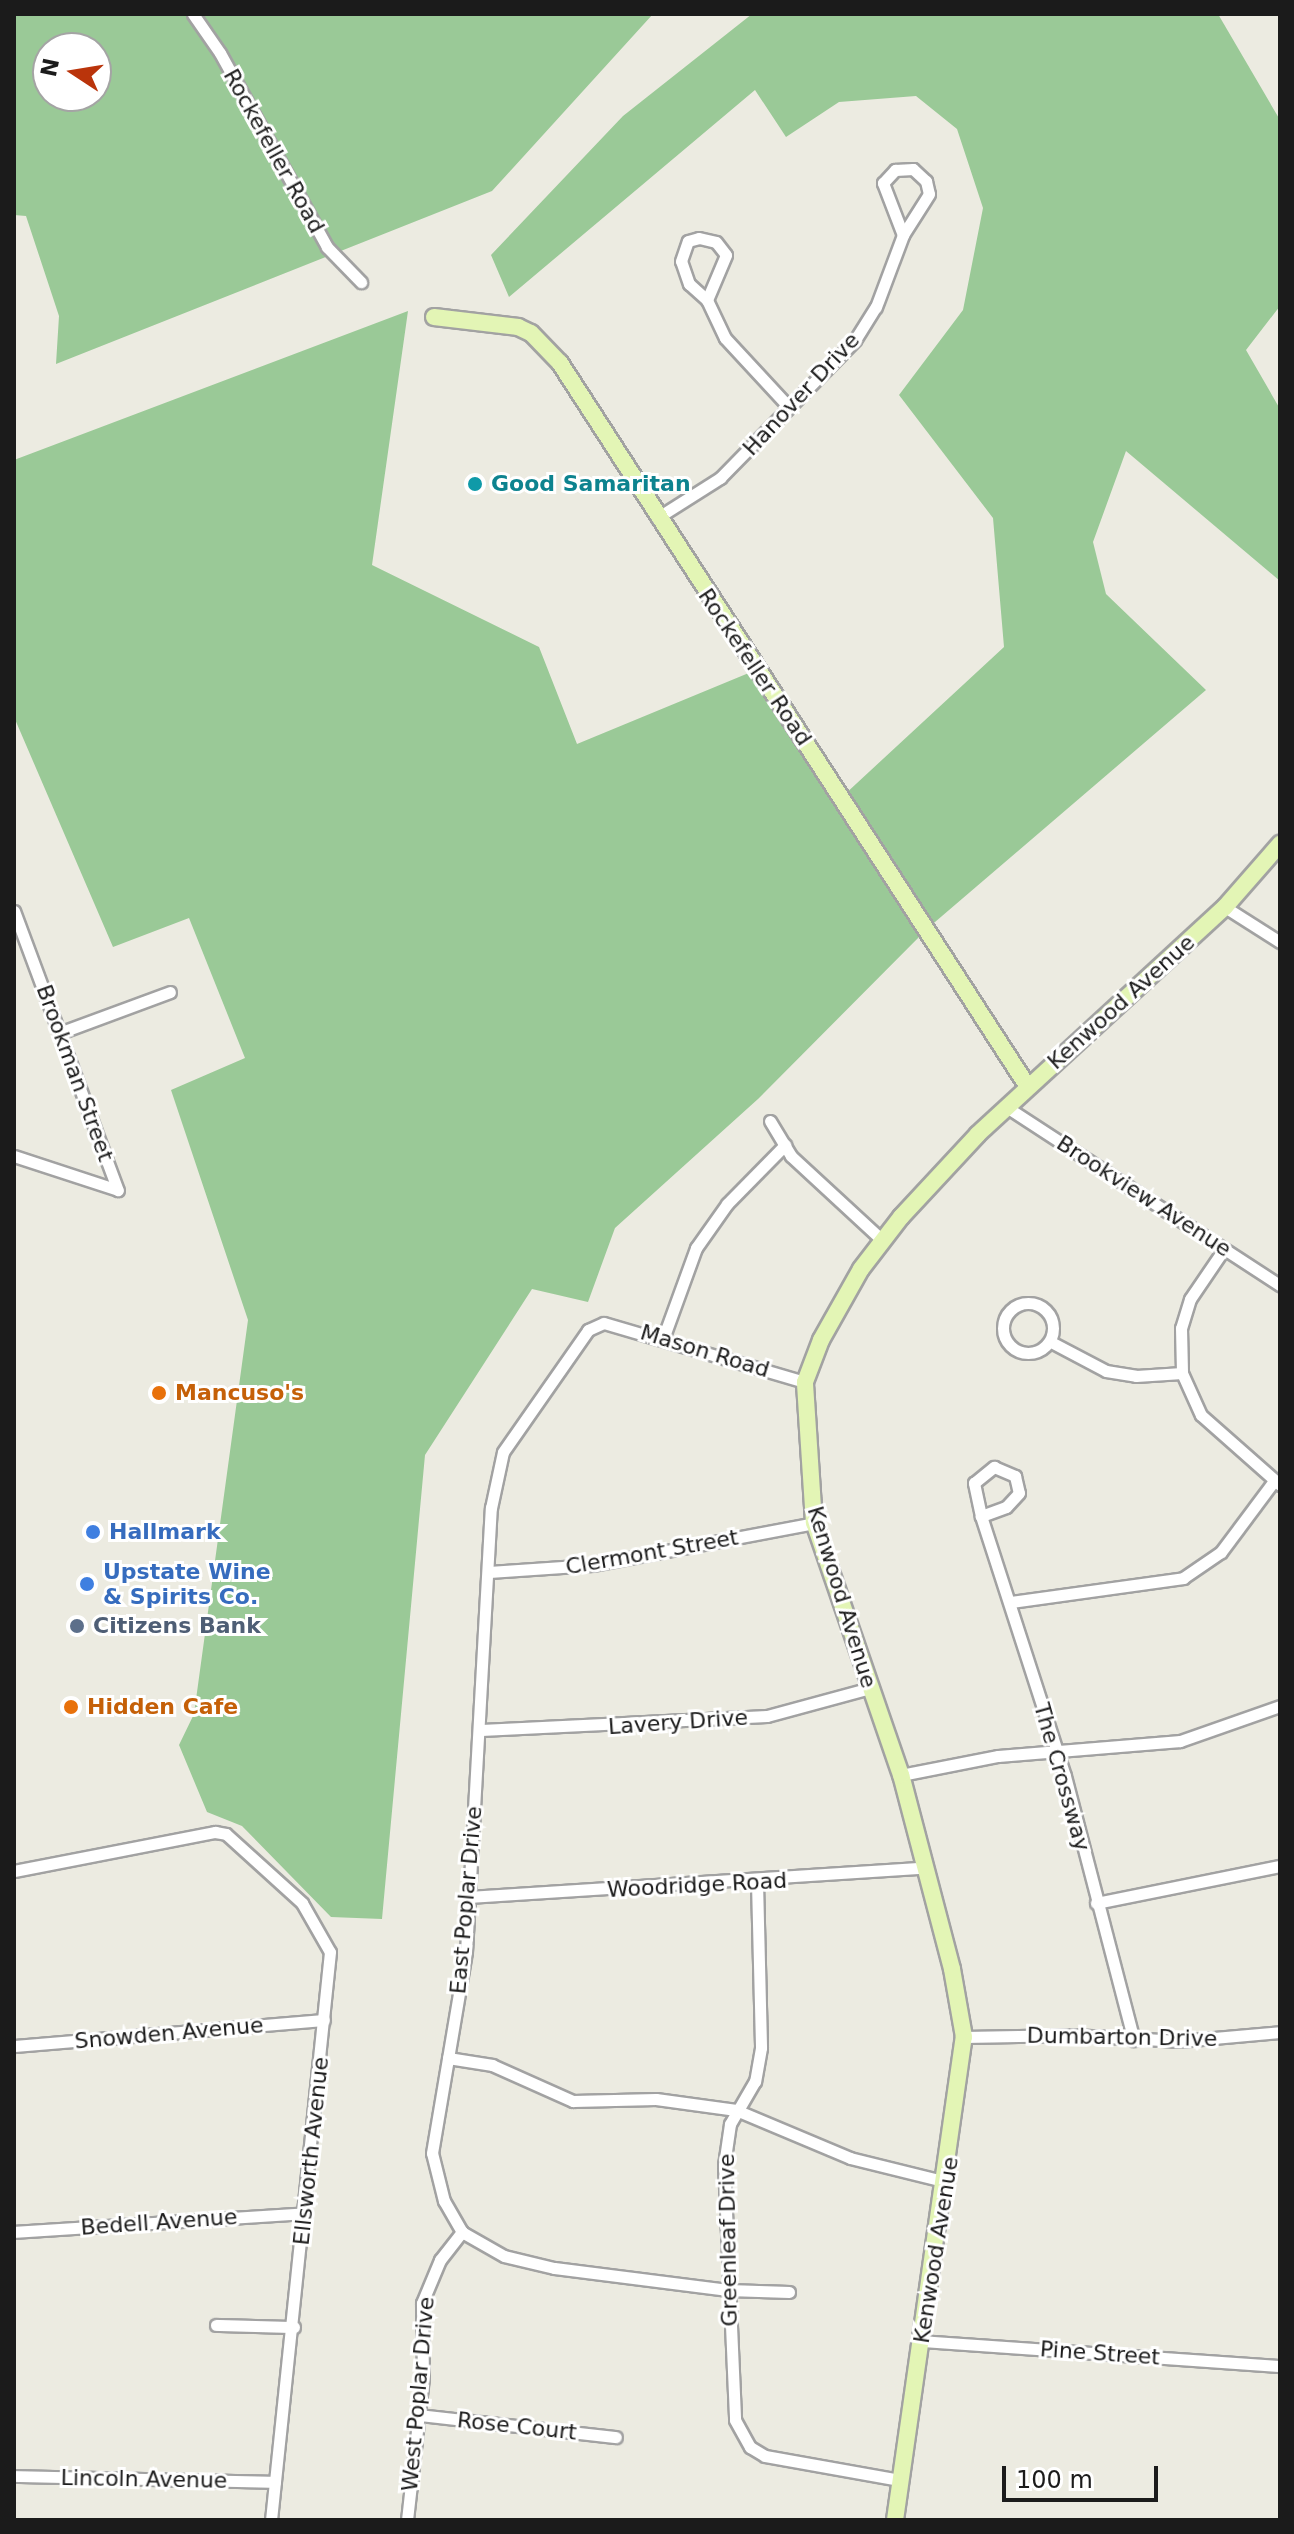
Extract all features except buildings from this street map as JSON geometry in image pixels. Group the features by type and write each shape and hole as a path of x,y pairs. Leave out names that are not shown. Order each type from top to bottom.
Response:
{"street":[{"name":"Rockefeller Road","path":"193,14 220,53 327,247 361,282"},
{"name":"Hanover Drive","path":"657,518 720,478 855,340 881,295 903,235 929,194 921,173 907,168 895,170 883,183 903,235"},
{"path":"707,300 726,255 716,242 699,238 688,241 681,261 689,284 707,300 725,338 789,407"},
{"name":"Rockefeller Road","path":"434,317 510,325 543,343 864,828 1028,1087"},
{"name":"Kenwood Avenue","path":"895,2520 947,2182 964,2037 901,1775 814,1523 805,1382 821,1340 882,1240 1028,1087 1225,907 1280,844"},
{"path":"1225,907 1280,942"},
{"name":"Brookman Street","path":"14,911 62,1032 118,1190 14,1156"},
{"path":"62,1032 170,992"},
{"name":"Brookview Avenue","path":"1008,1108 1280,1285"},
{"path":"770,1121 785,1145 831,1198 882,1240"},
{"path":"664,1336 696,1248 727,1204 785,1145"},
{"path":"1011,1602 1183,1578 1221,1552 1277,1483 1201,1415 1182,1373 1181,1328 1190,1299 1224,1249"},
{"path":"1024,1305 1046,1310 1055,1322 1051,1342 1030,1352 1013,1348 1002,1329 1008,1312 1024,1305"},
{"name":"Mason Road","path":"604,1323 664,1336 805,1382"},
{"name":"East Poplar Drive","path":"462,2232 444,2201 432,2153 470,1897 491,1508 503,1452 588,1330 604,1323"},
{"path":"1051,1342 1106,1371 1182,1373"},
{"name":"The Crossway","path":"981,1516 1006,1507 1019,1493 1011,1472 994,1467 976,1477 974,1491 981,1516 1011,1602 1055,1751 1134,2040"},
{"name":"Clermont Street","path":"489,1572 592,1565 814,1523"},
{"name":"Lavery Drive","path":"481,1730 767,1716 870,1688"},
{"path":"901,1775 998,1756 1180,1741 1280,1706"},
{"name":"Ellsworth Avenue","path":"14,1871 215,1832 241,1843 318,1926 330,1952 294,2327 271,2520"},
{"path":"1096,1903 1280,1866"},
{"name":"Woodridge Road","path":"470,1897 757,1882 924,1868"},
{"name":"Greenleaf Drive","path":"757,1882 761,2047 755,2081 736,2110 724,2165 732,2405 750,2447 777,2460 900,2480"},
{"name":"Snowden Avenue","path":"14,2046 324,2020"},
{"name":"Dumbarton Drive","path":"964,2037 1073,2035 1134,2040 1224,2039 1280,2032"},
{"path":"448,2058 492,2065 573,2101 669,2099 736,2110 850,2158 947,2182"},
{"name":"Bedell Avenue","path":"14,2232 304,2213"},
{"path":"462,2232 504,2256 539,2266 728,2290 789,2292"},
{"name":"West Poplar Drive","path":"407,2520 419,2415 422,2303 440,2260 462,2232"},
{"path":"216,2325 294,2327"},
{"name":"Pine Street","path":"921,2341 1280,2366"},
{"name":"Rose Court","path":"419,2415 616,2437"},
{"name":"Lincoln Avenue","path":"14,2476 275,2482"}],"green space":[{"path":"14,14 653,14 492,191 56,364 59,316 26,216 14,215"},
{"path":"752,14 1218,14 1280,120 1280,306 1246,350 1280,409 1280,581 1126,451 1093,542 1106,594 1206,690 928,928 758,1099 615,1228 588,1302 532,1289 425,1455 382,1919 331,1917 242,1826 207,1812 179,1745 194,1714 248,1320 171,1090 245,1058 189,918 113,947 14,717 14,460 408,311 372,565 539,647 577,744 756,670 843,796 1004,647 993,518 899,395 963,310 983,208 957,129 916,96 839,102 786,137 755,90 509,297 491,255 623,116"}],"place":[{"name":"Good Samaritan","path":"475,484"},
{"name":"Mancuso's","path":"159,1393"},
{"name":"Hallmark","path":"93,1532"},
{"name":"Upstate Wine & Spirits Co.","path":"87,1584"},
{"name":"Citizens Bank","path":"77,1626"},
{"name":"Hidden Cafe","path":"71,1707"}]}
